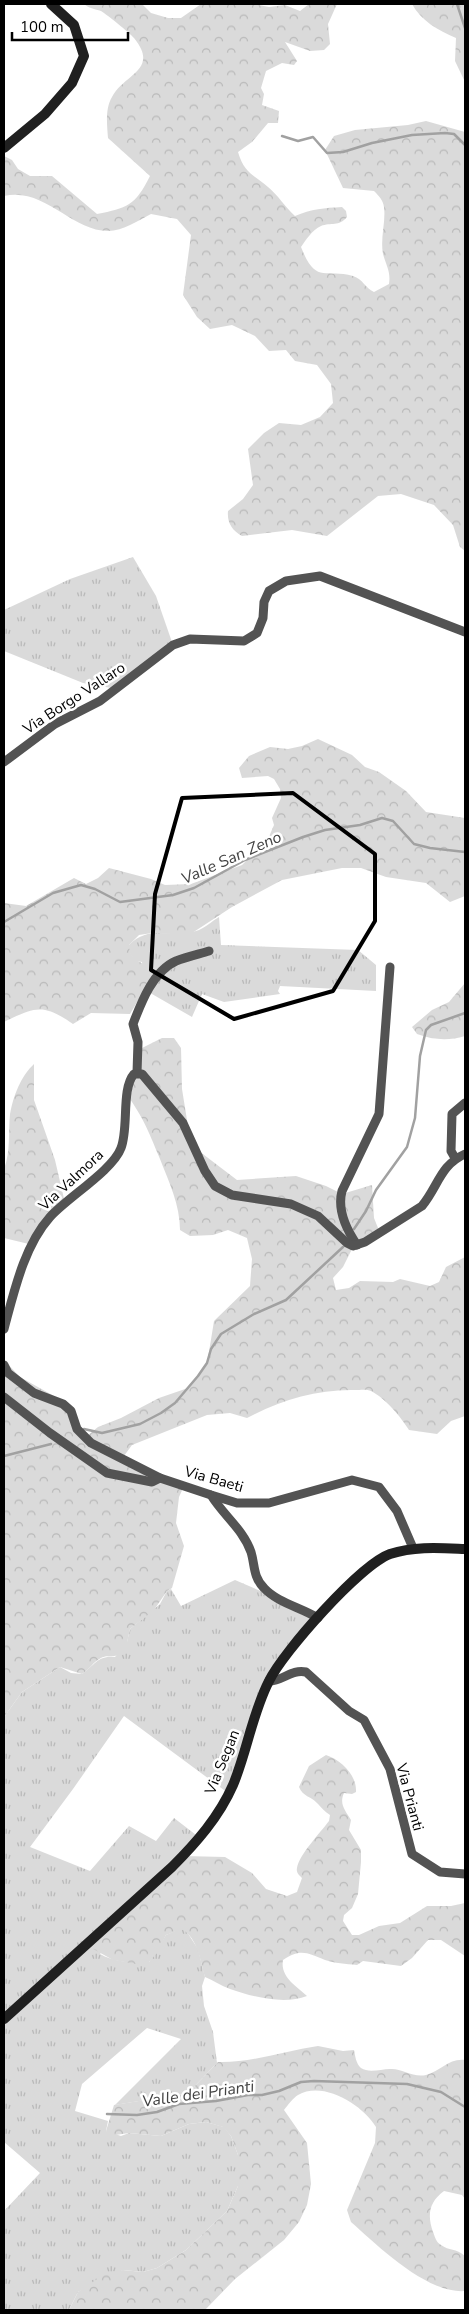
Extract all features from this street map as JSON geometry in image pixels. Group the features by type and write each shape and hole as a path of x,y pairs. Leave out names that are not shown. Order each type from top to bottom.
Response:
{"street":[{"path":"4,148 46,114 72,83 84,56 74,25 51,4"},
{"name":"Via Borgo Vallaro","path":"4,762 54,724 100,701 172,645 190,639 244,641 257,633 262,618 264,602 269,591 286,581 320,576 465,632"},
{"name":"Via Valmora","path":"4,1330 12,1297 35,1238 49,1218 70,1197 104,1169 121,1149 126,1128 131,1077 137,1073 138,1042 133,1024 144,997 165,969 175,962 209,951"},
{"path":"357,1245 348,1228 339,1202 342,1191 380,1114 390,966"},
{"path":"137,1073 142,1074 183,1123 205,1171 215,1186 232,1195 291,1204 318,1216 347,1243 353,1246 365,1242 422,1206 447,1165 455,1158 465,1154"},
{"path":"455,1158 451,1151 452,1114 465,1103"},
{"path":"4,1365 8,1373 34,1393 63,1404 71,1411 77,1429 91,1443 160,1478"},
{"name":"Via Baeti","path":"4,1397 107,1472 152,1482 160,1478 237,1502 269,1503 352,1480 379,1487 397,1510 413,1548"},
{"path":"211,1495 238,1528 245,1540 251,1553 256,1576 263,1588 276,1598 303,1609 318,1618"},
{"name":"Via Segan","path":"4,2019 172,1867 197,1842 215,1816 232,1785 269,1682 280,1664 318,1618 360,1573 388,1555 413,1548 465,1549"},
{"name":"Via Prianti","path":"269,1682 279,1681 290,1673 306,1672 349,1711 364,1720 390,1769 412,1854 440,1872 465,1874"}],"highlighted area":[{"path":"293,793 375,854 375,921 333,991 234,1019 151,970 155,894 182,798"}],"green space":[{"path":"84,4 142,4 151,13 168,18 181,18 201,4 254,4 269,7 285,5 300,11 309,4 337,4 328,24 330,44 324,50 310,51 285,42 297,61 294,65 282,63 266,71 261,88 264,94 262,105 279,111 278,123 268,123 252,142 238,152 246,169 272,190 295,216 312,210 330,208 342,207 346,211 347,217 344,220 321,226 310,235 301,247 306,259 316,271 353,276 374,292 389,284 389,272 382,248 383,202 374,191 343,188 325,150 334,136 355,130 408,125 426,121 465,132 465,551 460,547 453,525 434,505 401,494 378,496 327,536 292,530 242,536 231,526 228,519 228,511 243,499 253,485 248,449 264,433 279,423 301,425 320,417 333,403 331,384 317,365 295,361 286,350 269,351 255,336 232,325 210,329 197,317 183,295 191,235 177,219 151,214 125,227 108,231 82,224 45,203 32,198 19,195 4,196 4,156 12,160 18,169 30,176 52,176 97,214 116,210 135,200 150,176 108,138 107,127 107,112 112,97 117,89 142,65 141,49 134,38 113,20 101,11"},
{"path":"412,4 465,4 465,82 455,61 456,38 431,24 420,15"},
{"path":"133,557 156,596 173,645 117,689 83,683 4,651 4,610 70,579"},
{"path":"318,739 352,755 365,767 379,772 406,791 426,812 465,818 465,896 450,902 426,883 386,877 361,868 342,868 282,880 232,907 189,935 152,933 139,935 129,945 131,954 136,960 152,968 152,977 130,1014 91,1013 73,1024 54,1013 39,1010 24,1013 4,1022 4,903 26,906 74,878 86,884 98,878 109,868 151,879 165,885 191,884 242,865 268,839 274,825 272,818 281,798 280,789 274,779 268,776 242,778 239,768 249,756 270,747 288,749 302,746"},
{"path":"219,917 221,945 358,950 376,965 376,991 280,986 278,991 280,994 224,1002 202,994 192,1017 145,990 142,962 135,961 129,952 129,945 137,939 152,933 177,934 196,931"},
{"path":"465,983 465,1036 441,1039 417,1034 412,1027 432,1010 449,1002"},
{"path":"162,1038 174,1038 181,1048 182,1089 191,1145 237,1180 296,1176 326,1186 342,1194 372,1185 374,1218 380,1233 353,1247 343,1267 333,1278 336,1290 349,1288 360,1281 393,1282 400,1279 430,1286 439,1282 446,1267 465,1257 465,1416 451,1421 437,1434 409,1430 392,1408 371,1391 327,1391 286,1401 247,1418 230,1413 207,1415 132,1445 121,1460 184,1486 179,1497 176,1523 184,1546 172,1588 167,1591 154,1610 130,1629 125,1652 101,1658 82,1674 60,1667 22,1692 4,1717 4,1360 20,1377 54,1396 71,1410 87,1436 98,1427 121,1418 159,1398 188,1388 207,1364 214,1321 250,1286 252,1259 247,1238 228,1230 213,1235 190,1236 180,1230 176,1203 170,1185 147,1128 130,1099 140,1049"},
{"path":"34,1064 34,1100 55,1160 65,1203 33,1245 4,1238 4,1169 8,1155 10,1114 13,1100 21,1080"},
{"path":"235,1580 319,1616 268,1684 228,1793 124,1716 30,1847 90,1871 129,1826 156,1841 174,1818 200,1838 100,1954 130,1962 149,1962 166,1935 182,1928 187,1932 198,1949 205,1977 202,1986 204,2006 213,2032 217,2063 188,2093 115,2105 181,2039 147,2028 82,2084 75,2111 108,2121 106,2131 121,2136 129,2133 161,2136 189,2124 206,2122 224,2127 231,2136 238,2155 238,2186 227,2211 186,2250 157,2268 143,2272 123,2270 78,2292 69,2310 4,2310 4,2211 40,2173 4,2142 4,1717 22,1692 60,1667 71,1673 82,1674 97,1661 115,1657 127,1642 130,1629 160,1604 167,1591 171,1589 181,1606"},
{"path":"326,1755 337,1760 347,1769 356,1786 356,1792 352,1794 344,1793 342,1800 343,1807 351,1820 349,1830 361,1850 358,1894 352,1908 344,1915 343,1921 352,1935 359,1935 379,1926 400,1923 427,1906 451,1906 465,1903 465,1956 441,1940 428,1940 412,1958 401,1966 363,1961 357,1965 344,1964 304,1953 294,1954 283,1960 284,1971 290,1981 307,1996 298,1999 279,2000 239,1992 205,1977 195,1944 192,1938 182,1929 166,1935 156,1954 149,1962 142,1965 113,1960 88,1946 184,1856 225,1857 252,1873 266,1889 287,1896 297,1892 302,1878 297,1871 299,1863 329,1821 330,1815 303,1793 299,1787 309,1766"},
{"path":"318,2046 343,2051 354,2050 358,2064 365,2070 396,2069 422,2076 454,2061 465,2060 465,2199 462,2195 444,2191 432,2204 430,2220 438,2242 444,2247 465,2256 465,2291 450,2290 419,2277 389,2255 351,2222 347,2210 375,2143 376,2127 362,2111 342,2097 319,2091 308,2091 298,2095 284,2110 307,2143 311,2184 307,2205 299,2222 284,2240 235,2279 205,2310 69,2310 78,2292 106,2273 123,2270 143,2272 157,2268 186,2250 227,2211 238,2186 238,2155 231,2136 223,2127 206,2122 189,2124 161,2136 129,2133 109,2136 106,2131 114,2105 188,2093 218,2062 255,2059"}],"waterway":[{"path":"457,4 465,28"},
{"path":"282,136 298,141 313,137 327,153 343,152 372,143 412,135 445,133 454,134 465,145"},
{"name":"Valle San Zeno","path":"4,922 53,893 81,885 95,889 120,902 173,895 194,888 245,860 303,837 325,830 360,825 382,818 393,821 414,844 465,852"},
{"name":"Valle San Zeno","path":"354,1229 366,1211 376,1190 407,1147 415,1118 420,1056 426,1030 431,1025 465,1013"},
{"name":"Valle San Zeno","path":"84,1429 102,1433 140,1424 161,1413 175,1403 198,1376 207,1363 211,1349 221,1334 254,1314 286,1300 343,1247"},
{"name":"Valle San Zeno","path":"4,1456 51,1444"},
{"name":"Valle dei Prianti","path":"107,2114 137,2115 157,2112 179,2104 216,2101 248,2095 262,2095 279,2091 301,2082 314,2081 407,2084 441,2092 465,2107"}]}
